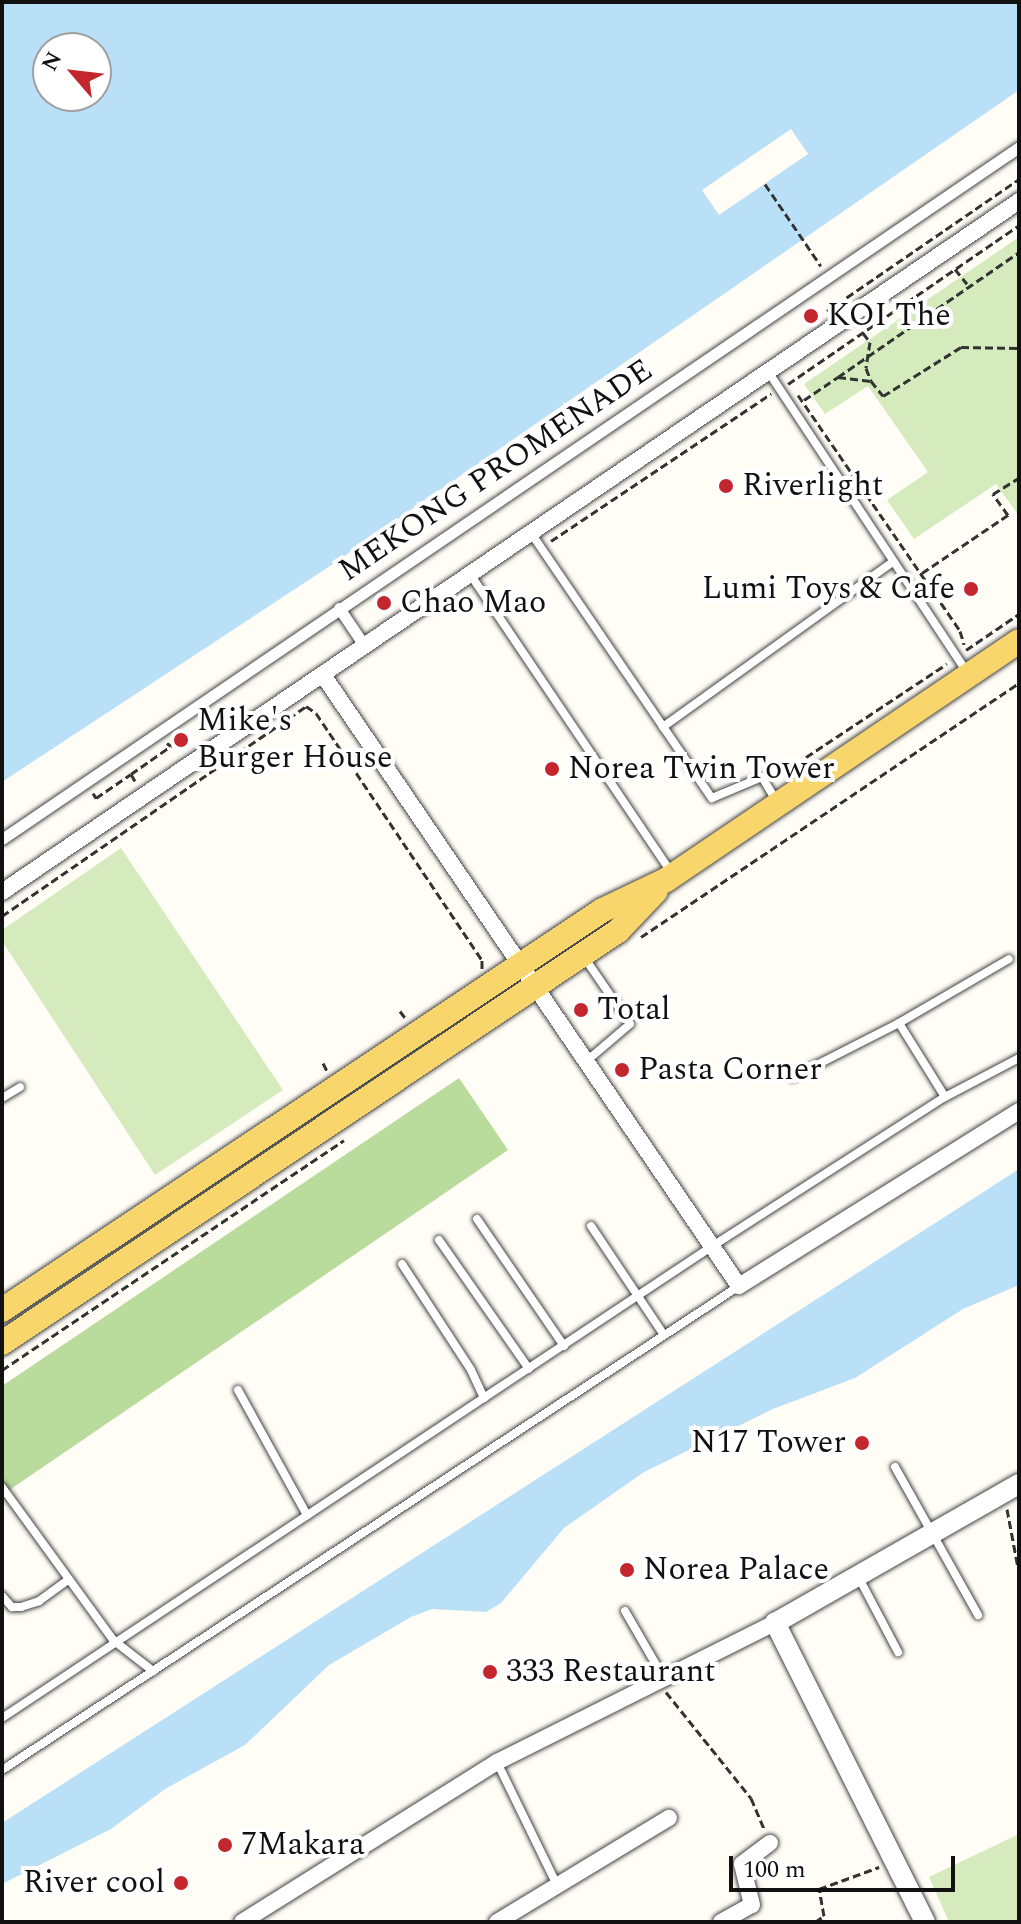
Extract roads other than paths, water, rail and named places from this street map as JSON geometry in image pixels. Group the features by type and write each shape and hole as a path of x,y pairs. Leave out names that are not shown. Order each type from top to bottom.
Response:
{"main road":[{"path":"2,1343 618,931 670,878 772,794 963,666 1019,641"},
{"path":"2,1310 603,910 670,878"}],"street":[{"name":"MEKONG PROMENADE","path":"2,839 1019,147"},
{"path":"2,892 1019,201"},
{"path":"339,608 364,645"},
{"path":"323,675 518,966 589,1059 739,1286 1019,1111"},
{"path":"242,1922 497,1762 659,1677 775,1623 859,1578 1011,1488"},
{"path":"775,1623 925,1922"},
{"path":"497,1922 669,1818"},
{"path":"721,1922 752,1905 742,1864 770,1843"}],"lane":[{"path":"769,373 963,666"},
{"path":"531,532 712,798 756,778 772,794"},
{"path":"663,727 893,562"},
{"path":"470,574 670,878"},
{"path":"582,955 630,1024 589,1059"},
{"path":"793,1077 899,1023 1009,959"},
{"path":"899,1023 945,1097"},
{"path":"2,1718 113,1640 641,1296 711,1247 945,1097 1019,1058"},
{"path":"2,1098 20,1087"},
{"path":"477,1219 564,1346"},
{"path":"591,1226 641,1296 664,1335"},
{"path":"439,1240 529,1369"},
{"path":"402,1264 484,1398"},
{"path":"2,1770 739,1286"},
{"path":"238,1390 307,1515"},
{"path":"895,1467 978,1615"},
{"path":"2,1487 113,1640 153,1671"},
{"path":"859,1578 898,1652"},
{"path":"2,1596 12,1607 21,1607 39,1601 69,1579"},
{"path":"625,1611 659,1677"},
{"path":"497,1762 557,1885"}],"water":[{"path":"2,2 1019,2 1019,90 330,566 2,782"},
{"path":"1019,1169 1019,1285 963,1309 855,1378 773,1409 644,1472 564,1528 501,1603 486,1612 432,1609 411,1617 329,1665 245,1745 165,1789 111,1829 2,1884 2,1823"}],"place":[{"name":"KOI The","path":"811,316"},
{"name":"Riverlight","path":"726,486"},
{"name":"Lumi Toys & Cafe","path":"971,589"},
{"name":"Chao Mao","path":"384,603"},
{"name":"Mike's Burger House","path":"181,740"},
{"name":"Norea Twin Tower","path":"552,769"},
{"name":"Total","path":"581,1010"},
{"name":"Pasta Corner","path":"622,1070"},
{"name":"N17 Tower","path":"862,1443"},
{"name":"Norea Palace","path":"627,1570"},
{"name":"333 Restaurant","path":"490,1672"},
{"name":"7Makara","path":"225,1845"},
{"name":"River cool","path":"181,1883"}]}
